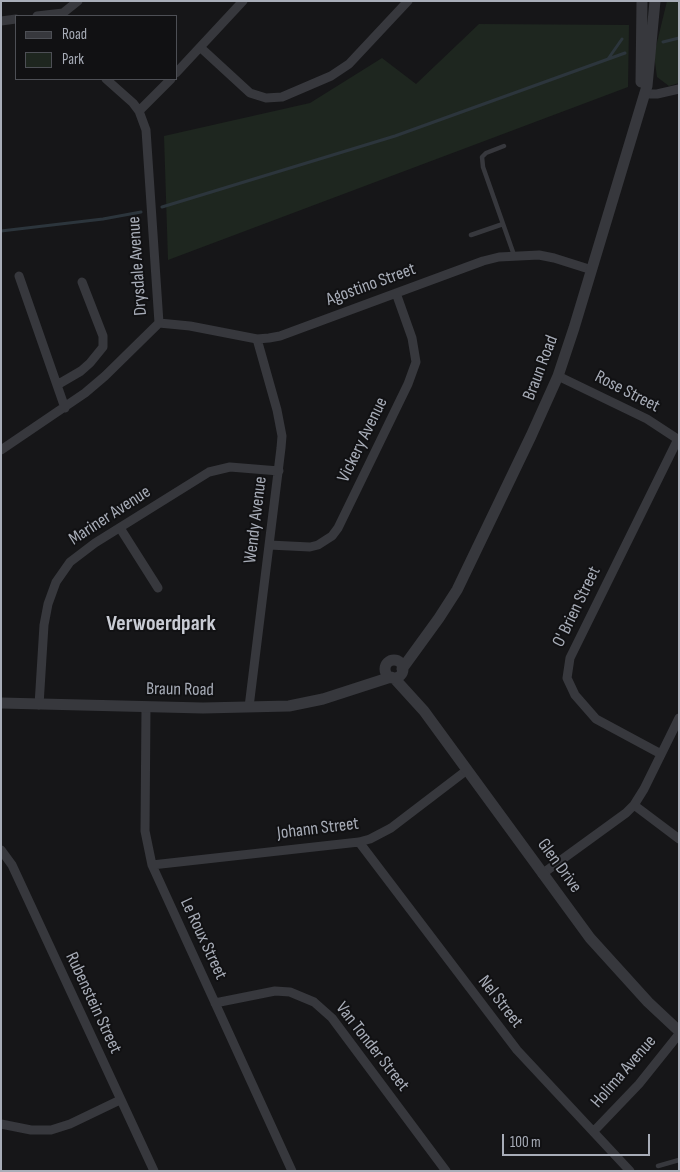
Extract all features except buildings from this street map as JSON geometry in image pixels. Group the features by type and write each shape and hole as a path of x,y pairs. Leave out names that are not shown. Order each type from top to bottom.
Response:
{"street":[{"path":"50,15 64,14 78,1"},
{"path":"178,71 243,1"},
{"path":"201,48 240,86 250,93 266,98 282,97 331,76 349,64 408,1"},
{"name":"Braun Road","path":"642,1 641,82 644,94"},
{"name":"Braun Road","path":"1,703 146,707 249,707 307,703 323,699 397,671 439,618 457,590 558,376 648,82 655,1"},
{"path":"1,22 15,19"},
{"path":"107,80 140,111 170,80"},
{"path":"644,94 657,94 679,88"},
{"name":"Drysdale Avenue","path":"1,450 65,408 105,376 159,323 146,130 140,111"},
{"name":"Agostino Street","path":"159,323 190,326 257,339 280,336 482,261 514,255 539,255 592,270"},
{"path":"19,276 65,408"},
{"path":"57,385 86,367 103,347 103,336 82,282"},
{"name":"Vickery Avenue","path":"269,545 318,546 332,536 338,528 408,384 416,362 412,338 396,293"},
{"name":"Wendy Avenue","path":"249,707 282,436 277,410 257,339"},
{"name":"Rose Street","path":"558,376 647,419 678,440"},
{"name":"O' Brien Street","path":"661,754 596,719 574,695 567,678 570,658 678,440"},
{"name":"Mariner Avenue","path":"39,704 45,620 48,604 56,582 64,568 77,556 209,472 230,467 279,471"},
{"path":"120,528 158,588"},
{"name":"Braun Road","path":"356,687 386,666"},
{"name":"Glen Drive","path":"386,666 387,674 397,671 542,874 610,962 679,1032"},
{"name":"Le Roux Street","path":"146,707 146,831 152,865 292,1171"},
{"path":"542,874 626,813 634,805 644,789 679,718"},
{"name":"Johann Street","path":"152,865 359,842 370,839 390,828 467,770"},
{"path":"634,805 679,839"},
{"name":"Nel Street","path":"359,842 517,1050 630,1171"},
{"name":"Rubenstein Street","path":"1,850 12,865 154,1171"},
{"name":"Van Tonder Street","path":"215,1003 275,991 290,992 314,1002 332,1018 446,1171"},
{"name":"Holima Avenue","path":"594,1131 639,1084 679,1032"},
{"path":"1,1124 31,1130 51,1130 70,1124 120,1100"}],"lane":[{"path":"504,146 486,152 482,157 483,167 514,255"},
{"path":"471,235 503,224"},
{"path":"658,1166 679,1160"}],"green space":[{"path":"667,1 679,1 679,83 669,86 657,77 654,55"},
{"path":"479,24 629,25 628,87 168,260 164,136 310,103 382,58 416,84"}],"waterway":[{"path":"663,42 679,38"},
{"path":"608,59 622,39"},
{"path":"162,207 395,136 625,53"},
{"path":"1,231 103,219 141,212"}],"district":[{"name":"Verwoerdpark","path":"161,624"}]}
